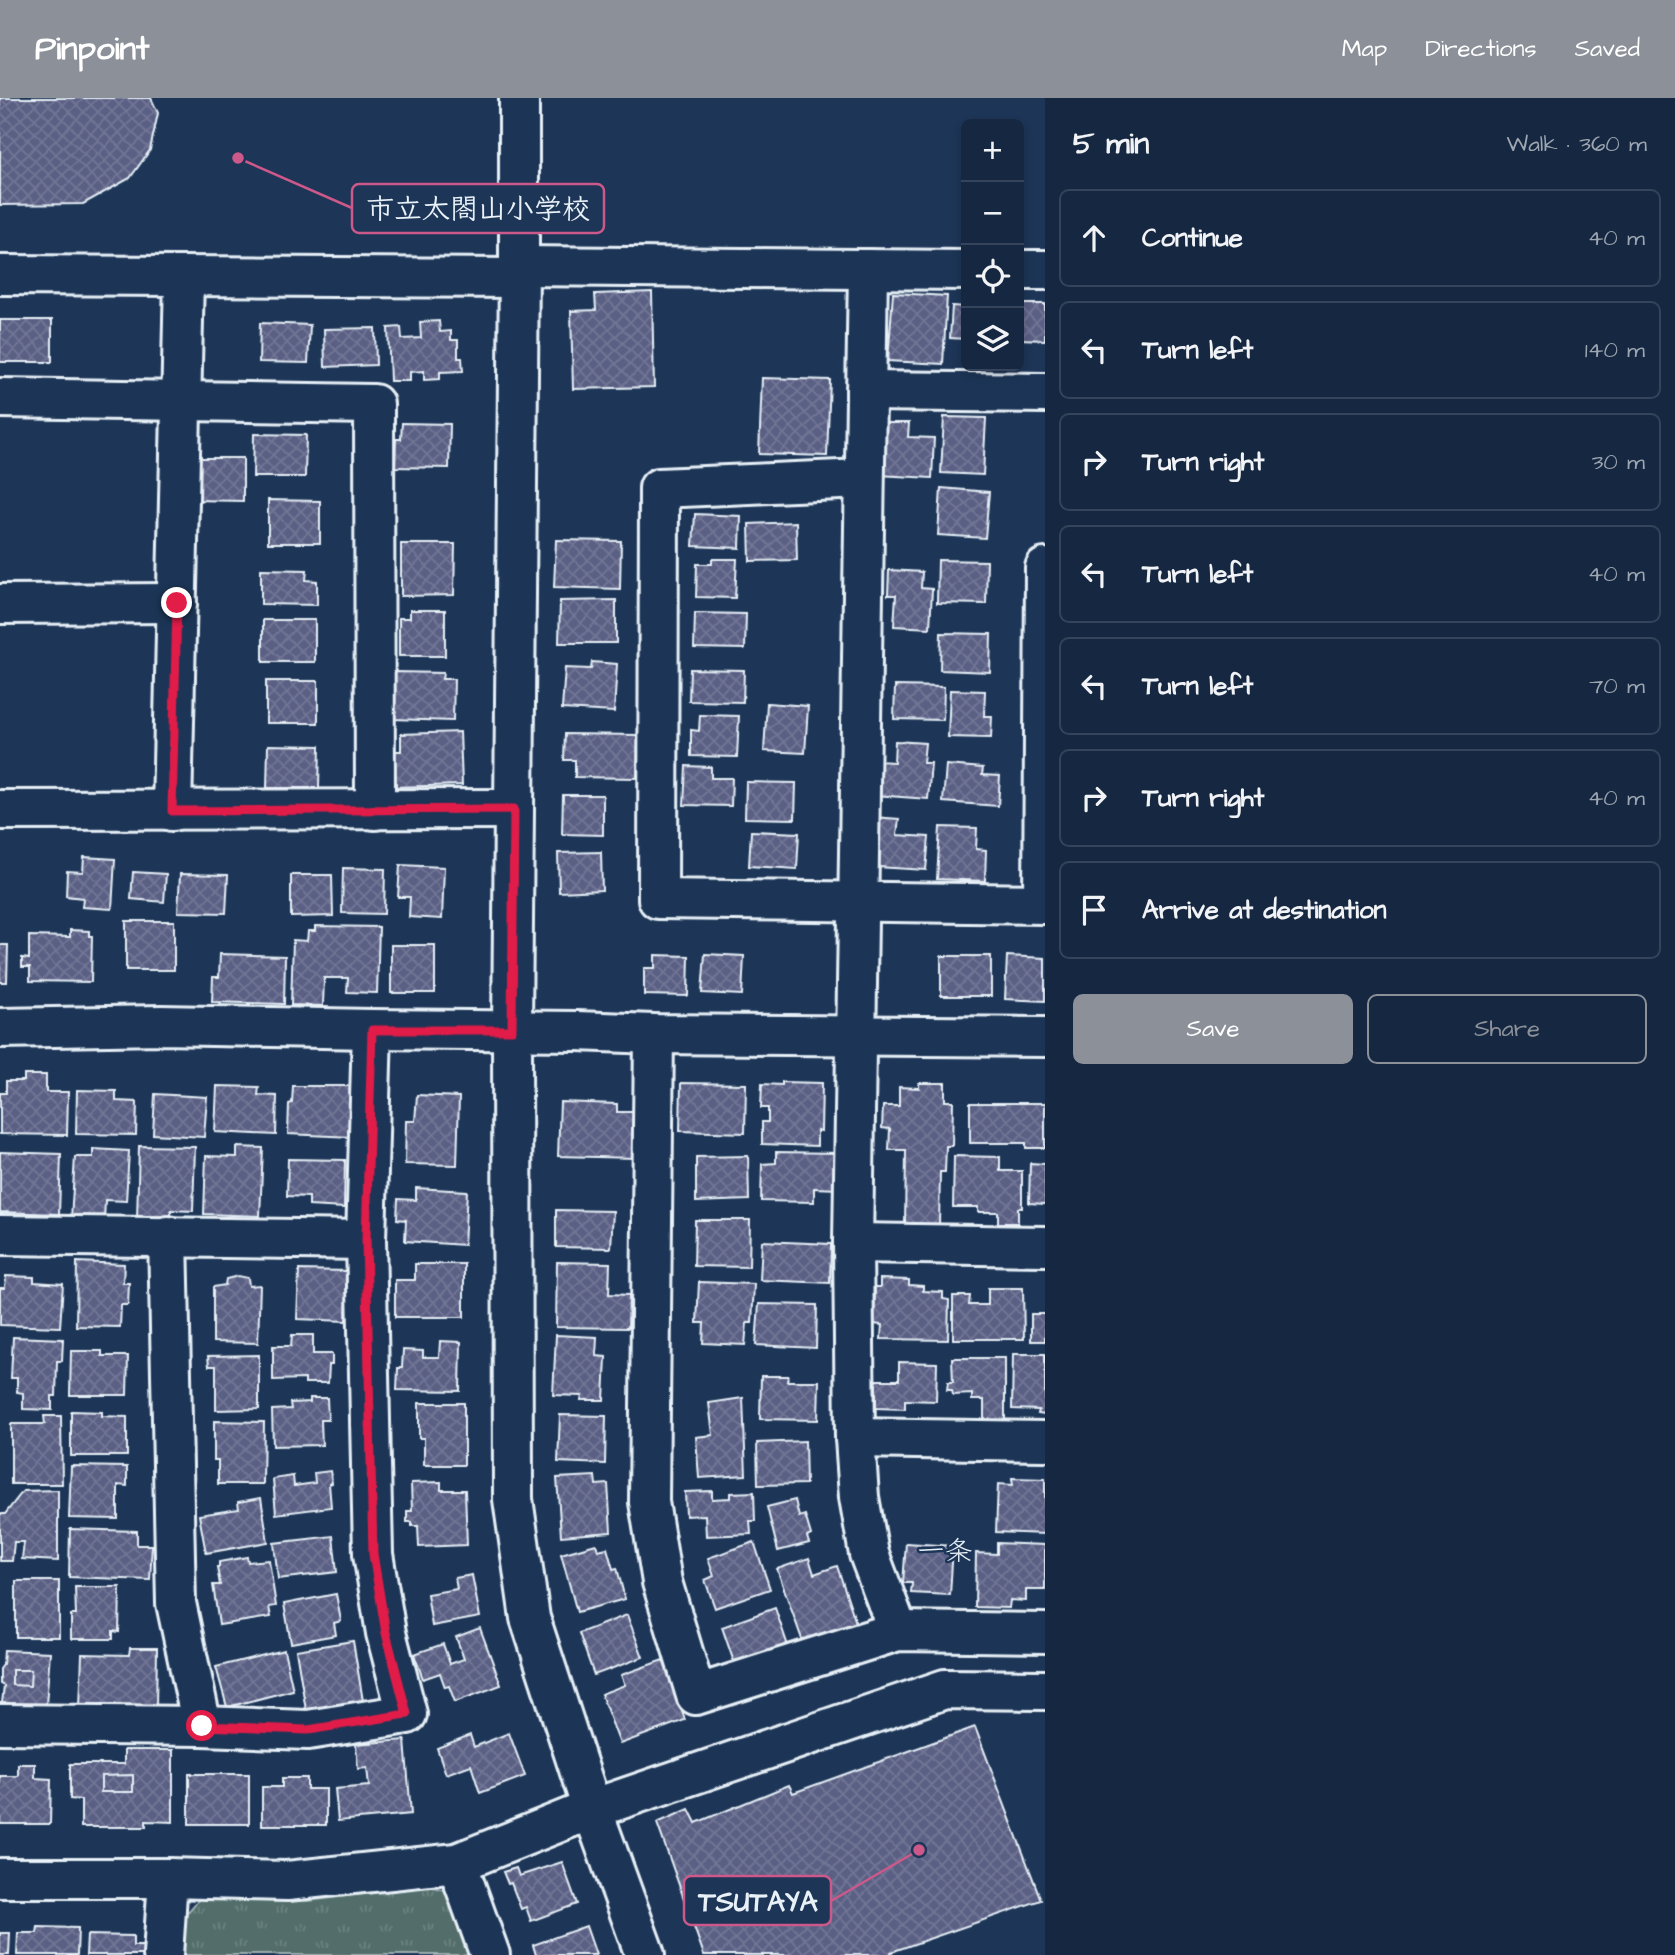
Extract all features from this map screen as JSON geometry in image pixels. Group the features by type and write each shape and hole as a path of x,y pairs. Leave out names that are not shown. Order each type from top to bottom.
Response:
{"street":[{"path":"519,98 512,1030 513,1499 530,1618 592,1809 645,1955"},
{"path":"868,269 853,1243 855,1438 859,1497 869,1554 898,1631"},
{"path":"0,275 961,270"},
{"path":"1024,270 1045,270"},
{"path":"172,811 184,276"},
{"path":"866,391 1045,393"},
{"path":"0,398 374,404 375,810"},
{"path":"864,480 659,488 658,899 1044,904 1045,568"},
{"path":"0,604 177,603"},
{"path":"0,810 514,809"},
{"path":"0,1028 161,1025 654,1034 1045,1037"},
{"path":"0,1724 308,1730 407,1714 386,1633 373,1554 366,1240 372,1030"},
{"path":"654,1034 649,1502 662,1582 696,1695 898,1631 1045,1633"},
{"path":"0,1235 366,1240"},
{"path":"167,1236 176,1603 202,1726"},
{"path":"853,1243 1045,1246"},
{"path":"855,1438 1045,1441"},
{"path":"0,1878 287,1881 457,1863 592,1809 945,1689 1045,1690"},
{"path":"457,1863 490,1955"},
{"path":"163,1955 168,1878"}],"green space":[{"path":"428,1886 455,1892 476,1955 180,1955 180,1921 200,1898 307,1901"}],"building":[{"path":"0,98 151,98 158,113 150,150 130,178 83,204 0,205"},
{"path":"652,292 654,387 573,389 571,311 596,310 595,294"},
{"path":"893,293 947,296 943,364 888,361"},
{"path":"1024,304 1045,304 1045,340 1024,339"},
{"path":"952,306 961,307 961,339 950,338"},
{"path":"0,320 52,320 52,362 0,362"},
{"path":"439,321 440,332 451,331 451,340 458,340 458,358 462,358 463,371 440,372 440,379 424,380 424,371 410,372 410,381 390,381 388,328 401,327 402,339 421,338 420,322"},
{"path":"260,323 310,325 308,363 259,362"},
{"path":"375,328 376,365 325,367 324,329"},
{"path":"762,378 830,380 827,456 759,454"},
{"path":"944,417 986,418 983,475 941,473"},
{"path":"402,423 450,424 449,468 395,467 396,439 401,439"},
{"path":"881,423 909,423 908,437 934,438 932,478 879,475"},
{"path":"254,434 306,435 305,477 253,477"},
{"path":"191,458 243,458 243,501 191,500"},
{"path":"941,488 989,492 985,538 938,535"},
{"path":"268,500 320,501 320,543 268,543"},
{"path":"695,514 741,516 740,548 693,546"},
{"path":"796,522 797,560 750,561 749,524"},
{"path":"556,540 621,541 620,589 554,587"},
{"path":"401,544 455,544 454,595 401,596"},
{"path":"712,559 737,559 735,598 696,597 697,564 712,564"},
{"path":"938,560 987,561 986,604 937,603"},
{"path":"261,569 307,570 306,580 317,581 317,605 261,604"},
{"path":"889,570 922,572 921,588 932,589 930,628 894,626 896,595 888,595"},
{"path":"616,600 616,643 559,643 560,601"},
{"path":"410,610 445,610 445,656 399,656 399,618 410,618"},
{"path":"695,613 746,614 745,649 694,648"},
{"path":"263,620 315,620 315,662 263,662"},
{"path":"941,633 991,634 990,672 940,670"},
{"path":"592,662 617,664 614,712 562,709 565,668 591,669"},
{"path":"690,669 744,670 743,702 689,701"},
{"path":"395,672 443,673 442,679 454,679 453,721 393,719"},
{"path":"266,681 318,681 318,723 266,723"},
{"path":"895,686 944,687 943,720 894,719"},
{"path":"950,690 985,691 984,716 992,716 991,738 948,737"},
{"path":"767,703 808,706 805,753 764,751"},
{"path":"700,715 739,716 737,757 691,756 691,730 699,731"},
{"path":"460,732 462,785 393,787 392,751 401,751 401,734"},
{"path":"565,734 638,735 637,778 575,777 575,760 564,760"},
{"path":"895,741 925,743 923,763 931,763 928,799 875,795 877,761 894,762"},
{"path":"268,745 320,746 319,788 267,788"},
{"path":"946,765 983,768 982,775 1000,776 998,806 943,802"},
{"path":"686,766 711,767 711,778 732,778 731,806 684,805"},
{"path":"746,782 796,783 795,819 745,818"},
{"path":"563,795 603,795 603,835 562,834"},
{"path":"873,817 899,819 897,835 929,837 926,870 877,867"},
{"path":"940,827 977,828 976,849 986,850 985,881 937,879"},
{"path":"751,831 799,833 797,869 749,866"},
{"path":"601,852 602,890 559,892 558,853"},
{"path":"84,857 115,859 112,909 82,907 83,898 66,896 67,871 83,872"},
{"path":"400,865 444,867 442,919 409,917 410,897 398,897"},
{"path":"343,868 385,869 384,914 342,913"},
{"path":"133,872 166,874 164,902 131,899"},
{"path":"180,874 228,875 226,913 178,912"},
{"path":"291,875 332,875 333,916 291,917"},
{"path":"126,921 174,921 174,970 126,970"},
{"path":"315,926 379,927 377,993 347,992 348,978 324,978 323,1006 291,1005 293,940 307,941 308,931 315,931"},
{"path":"70,930 89,931 89,936 92,936 91,982 30,981 30,967 22,967 22,958 29,959 29,936 70,937"},
{"path":"0,945 8,945 7,982 0,982"},
{"path":"391,945 435,945 435,993 391,993"},
{"path":"220,954 285,956 284,1004 212,1002 213,977 219,977"},
{"path":"705,954 744,956 742,995 702,993"},
{"path":"655,955 689,956 688,996 644,995 644,968 655,968"},
{"path":"941,956 991,956 991,996 941,996"},
{"path":"1007,956 1045,958 1045,1001 1005,999"},
{"path":"24,1075 46,1075 46,1092 68,1092 67,1135 0,1134 0,1093 6,1093 6,1081 24,1081"},
{"path":"782,1082 822,1083 821,1131 817,1130 817,1146 762,1144 762,1122 768,1122 768,1108 761,1108 762,1084 782,1085"},
{"path":"681,1083 746,1084 745,1133 680,1131"},
{"path":"919,1083 945,1083 945,1101 953,1101 952,1146 946,1146 945,1172 940,1172 939,1226 905,1225 906,1150 889,1150 890,1129 882,1128 883,1106 899,1106 899,1087 919,1088"},
{"path":"217,1086 259,1087 258,1095 277,1096 276,1135 215,1132"},
{"path":"293,1086 353,1086 352,1137 288,1134 289,1104 292,1103"},
{"path":"77,1090 116,1091 116,1101 137,1102 136,1135 76,1134"},
{"path":"155,1094 207,1097 204,1137 153,1134"},
{"path":"417,1095 459,1097 457,1165 405,1164 406,1121 415,1121"},
{"path":"560,1102 617,1104 617,1112 637,1112 635,1158 558,1156"},
{"path":"970,1103 1045,1103 1045,1148 1026,1148 1026,1143 970,1143"},
{"path":"139,1146 195,1147 193,1211 171,1210 171,1221 137,1220"},
{"path":"237,1147 263,1148 260,1216 204,1214 206,1156 237,1157"},
{"path":"93,1149 129,1151 126,1201 105,1200 104,1221 71,1219 75,1157 93,1157"},
{"path":"0,1152 61,1154 59,1214 0,1212"},
{"path":"776,1152 840,1153 839,1189 814,1188 814,1202 761,1201 762,1164 776,1163"},
{"path":"748,1156 749,1200 696,1202 696,1157"},
{"path":"954,1156 1000,1157 1000,1171 1022,1171 1022,1208 1018,1208 1018,1223 998,1223 998,1212 978,1212 978,1207 953,1207"},
{"path":"288,1159 345,1160 344,1208 309,1206 309,1197 287,1196"},
{"path":"1030,1163 1045,1164 1045,1204 1029,1203"},
{"path":"416,1188 467,1191 464,1245 405,1241 406,1220 397,1219 398,1199 416,1200"},
{"path":"556,1210 613,1211 611,1248 556,1247"},
{"path":"695,1220 750,1220 749,1267 694,1266"},
{"path":"762,1241 831,1244 830,1283 760,1280"},
{"path":"77,1262 124,1264 123,1283 129,1283 128,1305 121,1305 120,1327 76,1326"},
{"path":"557,1262 610,1263 609,1294 629,1295 628,1328 556,1327"},
{"path":"415,1264 464,1264 464,1317 395,1317 395,1280 415,1280"},
{"path":"299,1270 348,1271 346,1321 297,1319"},
{"path":"6,1276 34,1277 34,1282 63,1284 60,1327 0,1325 0,1288 5,1288"},
{"path":"238,1276 248,1278 249,1286 260,1285 258,1343 213,1342 213,1287 225,1285 226,1279"},
{"path":"880,1279 909,1280 909,1285 923,1286 923,1291 943,1292 943,1299 949,1300 948,1340 881,1339 882,1325 874,1324 875,1287 880,1287"},
{"path":"699,1282 754,1284 752,1323 747,1323 745,1345 703,1343 704,1323 697,1323"},
{"path":"988,1288 1023,1288 1024,1339 953,1339 953,1296 970,1296 969,1305 988,1305"},
{"path":"759,1304 817,1305 816,1348 756,1345"},
{"path":"1031,1314 1045,1314 1045,1341 1031,1341"},
{"path":"292,1335 313,1335 313,1354 332,1354 328,1383 305,1383 305,1379 273,1380 273,1346 291,1346"},
{"path":"556,1335 597,1337 596,1356 606,1357 604,1400 581,1400 582,1396 553,1395"},
{"path":"13,1337 63,1339 62,1361 57,1361 56,1396 52,1396 52,1410 23,1409 23,1393 17,1392 17,1378 11,1378"},
{"path":"440,1341 461,1342 460,1391 397,1390 398,1368 402,1368 403,1350 423,1351 423,1357 439,1357"},
{"path":"71,1351 102,1351 102,1356 128,1356 127,1395 70,1395"},
{"path":"1013,1354 1045,1354 1045,1415 1038,1414 1039,1410 1012,1409"},
{"path":"259,1355 259,1409 216,1410 216,1366 209,1366 208,1356"},
{"path":"952,1358 1005,1358 1005,1421 984,1421 984,1400 972,1400 972,1394 953,1395 952,1390 947,1390 948,1382 953,1382"},
{"path":"899,1362 937,1363 936,1401 905,1400 905,1409 876,1408 876,1380 899,1380"},
{"path":"761,1376 788,1376 787,1381 819,1381 818,1420 760,1419"},
{"path":"310,1398 327,1398 328,1420 321,1420 322,1445 273,1446 272,1410 291,1409 290,1403 310,1402"},
{"path":"743,1398 746,1475 699,1478 696,1437 713,1435 709,1403"},
{"path":"419,1403 464,1403 464,1465 424,1465 424,1438 419,1438"},
{"path":"71,1411 102,1412 102,1416 127,1417 127,1456 71,1456"},
{"path":"560,1415 606,1416 605,1464 558,1462"},
{"path":"44,1416 61,1416 62,1484 11,1484 11,1424 45,1424"},
{"path":"214,1421 264,1422 263,1484 218,1484 218,1460 214,1460"},
{"path":"805,1441 806,1484 758,1485 757,1443"},
{"path":"71,1466 127,1467 127,1486 118,1485 118,1519 69,1518"},
{"path":"330,1471 331,1507 276,1514 273,1479 293,1476 294,1486 315,1483 314,1473"},
{"path":"595,1476 596,1485 608,1484 611,1532 561,1536 557,1478"},
{"path":"1012,1478 1045,1479 1045,1534 996,1532 998,1484 1013,1485"},
{"path":"441,1482 441,1490 465,1490 467,1545 419,1547 418,1526 407,1522 407,1511 412,1511 411,1483"},
{"path":"58,1490 58,1561 22,1559 24,1542 14,1542 12,1561 0,1561 0,1514 5,1514 23,1491"},
{"path":"712,1491 712,1499 730,1498 730,1493 754,1492 755,1521 750,1521 751,1534 706,1536 705,1515 686,1516 685,1492"},
{"path":"261,1498 268,1542 206,1553 199,1515 239,1509 238,1502"},
{"path":"795,1500 799,1517 805,1515 811,1535 807,1537 809,1543 778,1551 767,1507"},
{"path":"70,1529 137,1531 137,1545 152,1545 150,1580 69,1577"},
{"path":"333,1536 337,1572 278,1579 274,1543"},
{"path":"754,1542 770,1589 715,1608 705,1580 714,1576 708,1558"},
{"path":"906,1543 953,1546 950,1595 911,1593 912,1583 903,1583"},
{"path":"997,1543 1045,1545 1045,1590 1026,1590 1026,1601 1010,1600 1009,1608 975,1607 976,1553 997,1554"},
{"path":"596,1544 598,1550 607,1548 613,1569 617,1568 625,1599 577,1612 561,1554"},
{"path":"247,1557 248,1562 269,1560 276,1606 269,1607 271,1617 219,1625 213,1585 220,1585 217,1567 219,1562"},
{"path":"809,1558 814,1574 837,1566 856,1623 803,1642 777,1569"},
{"path":"472,1575 480,1617 432,1626 427,1594 457,1589 455,1578"},
{"path":"16,1581 59,1581 59,1637 16,1637"},
{"path":"75,1587 120,1587 119,1632 113,1631 113,1639 71,1639 71,1615 76,1615"},
{"path":"336,1594 341,1621 334,1623 336,1635 291,1643 284,1604"},
{"path":"775,1608 789,1649 736,1668 722,1627"},
{"path":"627,1615 643,1657 594,1675 579,1633"},
{"path":"480,1628 501,1685 455,1702 440,1673 423,1679 414,1654 443,1644 450,1664 464,1659 456,1637"},
{"path":"353,1641 363,1701 306,1710 296,1650"},
{"path":"130,1648 157,1648 156,1709 80,1707 82,1654 129,1655"},
{"path":"4,1650 50,1652 46,1705 2,1703 4,1686 0,1684 0,1669 3,1665"},
{"path":"284,1650 293,1690 227,1707 216,1667"},
{"path":"663,1660 685,1720 620,1744 601,1694 625,1685 621,1675"},
{"path":"12,1670 31,1670 30,1686 12,1685"},
{"path":"975,1727 1041,1900 891,1952 890,1955 704,1955 657,1823 689,1809 696,1823 789,1785 793,1793"},
{"path":"509,1733 525,1776 480,1793 471,1765 446,1774 437,1748 470,1735 474,1747"},
{"path":"405,1740 411,1814 338,1821 335,1789 369,1786 367,1768 358,1769 356,1744"},
{"path":"124,1750 173,1750 173,1822 146,1821 146,1827 81,1827 81,1800 70,1799 70,1764 124,1764"},
{"path":"18,1764 35,1764 35,1778 51,1779 50,1824 0,1824 0,1776 18,1776"},
{"path":"189,1774 249,1774 249,1824 189,1824"},
{"path":"133,1775 133,1792 101,1792 101,1776"},
{"path":"282,1778 307,1778 307,1789 326,1789 326,1825 262,1825 262,1787 282,1787"},
{"path":"562,1862 577,1904 531,1921 526,1907 521,1909 511,1883 508,1884 503,1872 516,1868 519,1876"},
{"path":"586,1926 596,1955 536,1955 533,1945"},
{"path":"38,1927 78,1928 77,1955 17,1955 18,1933 37,1933"},
{"path":"0,1933 10,1933 9,1955 0,1955"},
{"path":"87,1935 133,1936 133,1946 144,1946 144,1955 86,1955"}],"place":[{"name":"市立太閤山小学校","path":"238,158"},
{"name":"TSUTAYA","path":"919,1850"}],"district":[{"name":"一条","path":"945,1550"}],"route":[{"path":"177,603 172,811 514,809 512,1030 372,1030 366,1240 373,1554 386,1633 407,1714 308,1730 202,1726"}]}
